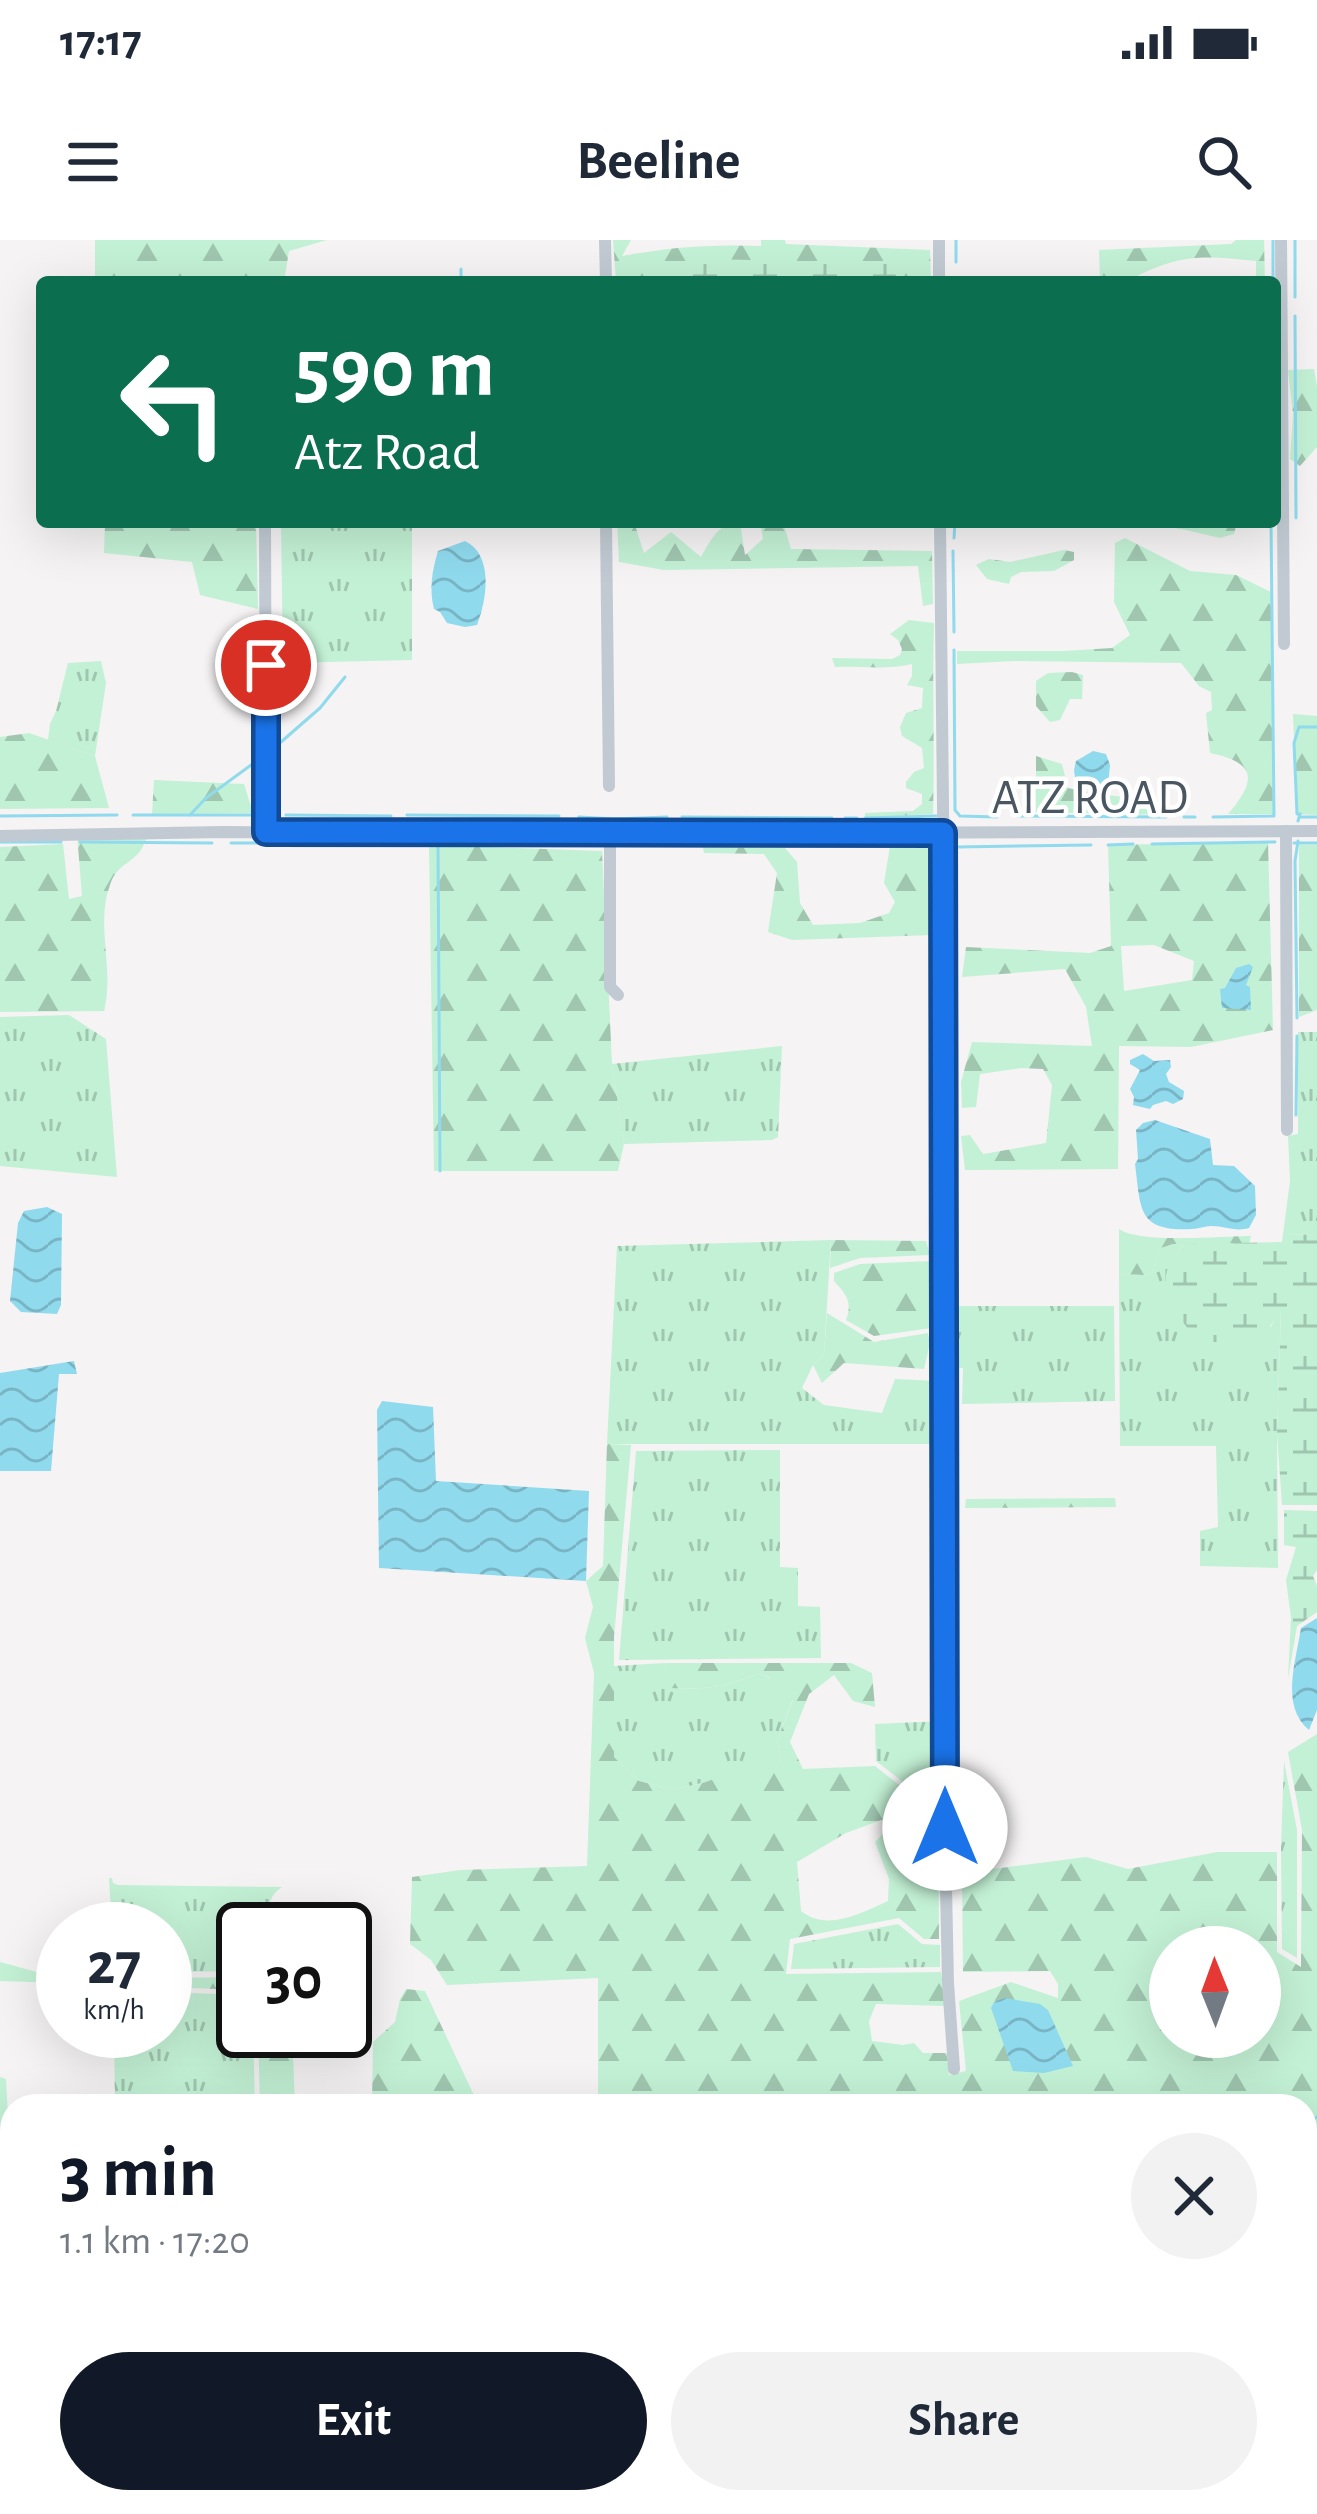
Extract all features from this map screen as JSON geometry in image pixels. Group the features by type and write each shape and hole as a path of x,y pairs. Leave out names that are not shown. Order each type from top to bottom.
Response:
{"street":[{"path":"605,240 606,276"},
{"path":"939,240 939,276"},
{"path":"1281,240 1284,644"},
{"path":"265,528 266,832"},
{"path":"606,528 609,786"},
{"path":"940,528 944,1790 954,2069"},
{"path":"1286,831 1287,1130"},
{"name":"ATZ ROAD","path":"0,836 1317,831"},
{"path":"610,834 610,987 618,995"}],"green space":[{"path":"95,240 327,240 289,251 285,276 95,276"},
{"path":"613,240 631,240 622,256 691,247 761,246 761,240 930,250 931,276 616,276"},
{"path":"1264,240 1265,276 1256,276 1256,261 1208,258 1181,260 1137,276 1100,276 1099,250"},
{"path":"704,259 892,263 896,276 681,276"},
{"path":"1314,369 1317,447 1300,466 1290,459 1293,414 1288,370"},
{"path":"105,528 256,528 258,609 200,595 192,562 104,553"},
{"path":"281,528 412,528 412,660 283,663"},
{"path":"617,528 636,528 644,553 671,532 701,557 723,528 741,528 745,555 763,539 761,528 785,528 791,549 932,551 933,604 923,606 918,566 664,570 619,562"},
{"path":"1177,528 1236,528 1234,534 1220,538"},
{"path":"1125,538 1190,571 1236,575 1271,592 1273,814 1228,814 1244,792 1248,774 1237,762 1210,753 1206,713 1212,710 1211,692 1199,686 1181,663 957,664 957,651 1112,648 1130,635 1114,602 1115,543"},
{"path":"1074,552 1074,560 1054,571 1021,572 1009,584 987,579 976,565 989,559 1010,562"},
{"path":"909,620 934,623 933,814 865,818 865,813 913,811 922,804 922,794 906,788 906,782 924,768 922,748 902,736 900,727 906,713 922,708 923,688 907,685 912,664 835,667 832,658 892,659 902,649 890,634"},
{"path":"101,661 106,683 95,756 48,740 68,663"},
{"path":"1048,673 1083,675 1082,699 1070,699 1060,720 1050,722 1036,706 1036,681"},
{"path":"1293,714 1317,716 1317,815 1297,814"},
{"path":"29,733 95,756 109,808 0,809 0,737"},
{"path":"1036,756 1062,764 1068,788 1168,802 1164,815 1036,812"},
{"path":"154,780 244,784 253,813 152,814"},
{"path":"149,833 141,850 116,873 106,900 104,1011 0,1012 0,847 63,844 69,899 82,896 77,834"},
{"path":"1268,842 1273,1030 1191,1047 1119,1046 1118,1169 965,1170 961,1136 970,1135 983,1154 1046,1143 1052,1085 1043,1069 980,1074 976,1107 962,1108 961,1082 972,1042 1092,1046 1086,1007 1065,969 962,977 966,947 1090,953 1111,946 1108,845","holes":["1154,945 1194,961 1192,980 1124,991 1121,946"]},
{"path":"429,845 602,851 612,1064 624,1144 618,1171 434,1171"},
{"path":"929,845 932,852 933,935 792,940 768,932 777,873 764,854 704,853 703,847 785,848 797,862 800,903 813,925 860,923 889,913 895,902 884,883 890,846"},
{"path":"1299,845 1317,845 1317,1010 1299,1017"},
{"path":"69,1015 106,1039 117,1177 0,1166 0,1017"},
{"path":"1298,1032 1317,1032 1317,1235 1283,1234 1290,1181 1288,1136 1298,1134"},
{"path":"782,1046 778,1137 624,1144 612,1064"},
{"path":"1119,1229 1162,1238 1251,1236 1249,1244 1173,1244 1158,1249 1153,1272 1119,1274"},
{"path":"1283,1234 1317,1235 1317,1505 1282,1505 1277,1434 1281,1311 1259,1342 1202,1342 1181,1320 1167,1290 1167,1271 1183,1244 1282,1242"},
{"path":"831,1240 824,1354 802,1388 824,1405 882,1413 895,1379 937,1381 931,1444 607,1444 617,1246"},
{"path":"831,1240 926,1241 930,1255 860,1258 830,1268"},
{"path":"1183,1244 1167,1271 1271,1327 1281,1307 1278,1568 1200,1566 1200,1531 1218,1527 1216,1446 1120,1446 1119,1274 1153,1272 1158,1249"},
{"path":"932,1246 939,1246 941,1351 938,1369 929,1370 935,1344 932,1328 874,1336 846,1320 848,1303 834,1273 860,1264 931,1261"},
{"path":"940,1306 1114,1306 1115,1401 962,1404 963,1368 938,1369"},
{"path":"827,1313 874,1342 928,1333 924,1369 844,1363 822,1383 813,1365 824,1354"},
{"path":"607,1444 631,1445 614,1637 614,1757 639,1781 674,1790 753,1764 782,1763 777,1740 793,1700 758,1693 770,1678 759,1673 716,1686 671,1688 665,1663 851,1663 872,1673 875,1707 853,1701 834,1675 809,1694 790,1742 803,1769 875,1766 904,1789 892,1816 846,1833 797,1862 801,1911 833,1920 888,1901 889,1879 875,1842 918,1798 938,1799 939,1939 924,1939 899,1918 790,1939 786,1974 941,1972 946,2006 876,2004 869,2021 872,2041 914,2043 923,2053 947,2053 949,2075 966,2071 959,2001 1011,1982 1058,1998 1058,1984 1050,1971 963,1972 962,1873 1086,1857 1128,1869 1217,1852 1277,1852 1277,1926 1149,1926 1149,2058 1281,2058 1281,1954 1301,1967 1302,1830 1288,1752 1317,1734 1317,2094 598,2094 598,1978 447,1985 431,1960 410,1944 412,1877 460,1870 587,1866 594,1673 585,1638 593,1607 586,1581 603,1566"},
{"path":"780,1450 780,1567 798,1568 798,1606 820,1607 821,1658 619,1660 636,1451"},
{"path":"1115,1498 1116,1507 965,1508 966,1499"},
{"path":"1284,1510 1317,1511 1317,1570 1313,1576 1317,1612 1297,1626 1288,1679 1291,1617 1286,1580 1296,1547 1284,1545"},
{"path":"665,1663 672,1688 716,1686 759,1673 771,1679 759,1692 793,1699 777,1740 782,1763 674,1790 639,1781 614,1757 614,1666"},
{"path":"942,1721 941,1795 916,1793 902,1807 908,1786 876,1761 875,1724"},
{"path":"1284,1761 1297,1830 1297,1958 1282,1949"},
{"path":"109,1878 118,1885 282,1887 270,1902 216,1902 216,1971 192,1972 192,1902 110,1902"},
{"path":"898,1924 922,1944 940,1945 940,1967 791,1969 794,1944"},
{"path":"0,1962 36,1972 36,1982 0,1981"},
{"path":"216,1977 216,1989 192,1988 192,1978"},
{"path":"406,1989 425,1991 473,2094 372,2094 373,2042 395,2022"},
{"path":"192,1993 216,1994 216,2058 254,2058 255,2094 115,2094 114,2058 192,2058"},
{"path":"259,2058 293,2058 295,2094 260,2094"},
{"path":"0,2077 6,2079 7,2094 0,2094"}],"water":[{"path":"465,541 481,557 486,579 477,625 465,627 447,623 434,609 431,587 438,551"},
{"path":"1093,751 1106,754 1108,785 1076,785 1076,761"},
{"path":"1253,967 1246,985 1251,1010 1222,1008 1220,989 1236,968"},
{"path":"1143,1054 1154,1061 1170,1060 1166,1074 1169,1082 1184,1091 1183,1099 1150,1109 1133,1105 1130,1089 1140,1070 1130,1060"},
{"path":"1155,1120 1210,1139 1213,1165 1234,1166 1255,1186 1256,1215 1249,1228 1174,1229 1151,1222 1139,1194 1136,1130"},
{"path":"47,1207 62,1214 61,1305 57,1314 21,1312 10,1301 18,1223 24,1211"},
{"path":"74,1361 77,1374 59,1374 51,1471 0,1471 0,1373"},
{"path":"382,1401 433,1407 436,1481 589,1491 586,1581 379,1568 377,1410"},
{"path":"1317,1618 1317,1710 1309,1730 1295,1709 1292,1682 1301,1628"},
{"path":"1005,1998 1040,2004 1048,2010 1073,2066 1044,2073 1013,2071 991,2008"}],"waterway":[{"path":"956,240 956,262"},
{"path":"1273,240 1273,276"},
{"path":"1295,240 1295,297"},
{"path":"461,269 461,276"},
{"path":"1295,316 1296,518"},
{"path":"954,538 955,528"},
{"path":"1213,817 1274,816 1271,528"},
{"path":"953,551 954,632"},
{"path":"954,650 955,810 960,816 997,817"},
{"path":"281,742 320,708 345,677"},
{"path":"1298,821 1294,743 1299,727 1317,727"},
{"path":"190,815 262,757"},
{"path":"0,816 117,815"},
{"path":"133,815 263,815"},
{"path":"286,815 391,816"},
{"path":"407,815 559,816"},
{"path":"870,818 865,818 936,816"},
{"path":"1016,816 1166,817"},
{"path":"579,817 667,817"},
{"path":"682,817 832,818"},
{"path":"1184,817 1195,817"},
{"path":"1300,817 1317,817"},
{"path":"845,818 857,818"},
{"path":"1297,1018 1298,841"},
{"path":"0,842 61,842"},
{"path":"80,842 212,843"},
{"path":"440,1171 438,845 444,842"},
{"path":"1152,844 1275,842"},
{"path":"231,843 263,843"},
{"path":"1294,843 1317,843"},
{"path":"281,844 604,845"},
{"path":"1108,845 1133,844"},
{"path":"621,845 639,845"},
{"path":"658,845 867,846"},
{"path":"886,845 931,845"},
{"path":"957,847 1091,845"},
{"path":"1296,1115 1297,1036"}],"route":[{"path":"266,665 266,832 943,833 945,1828"}]}
